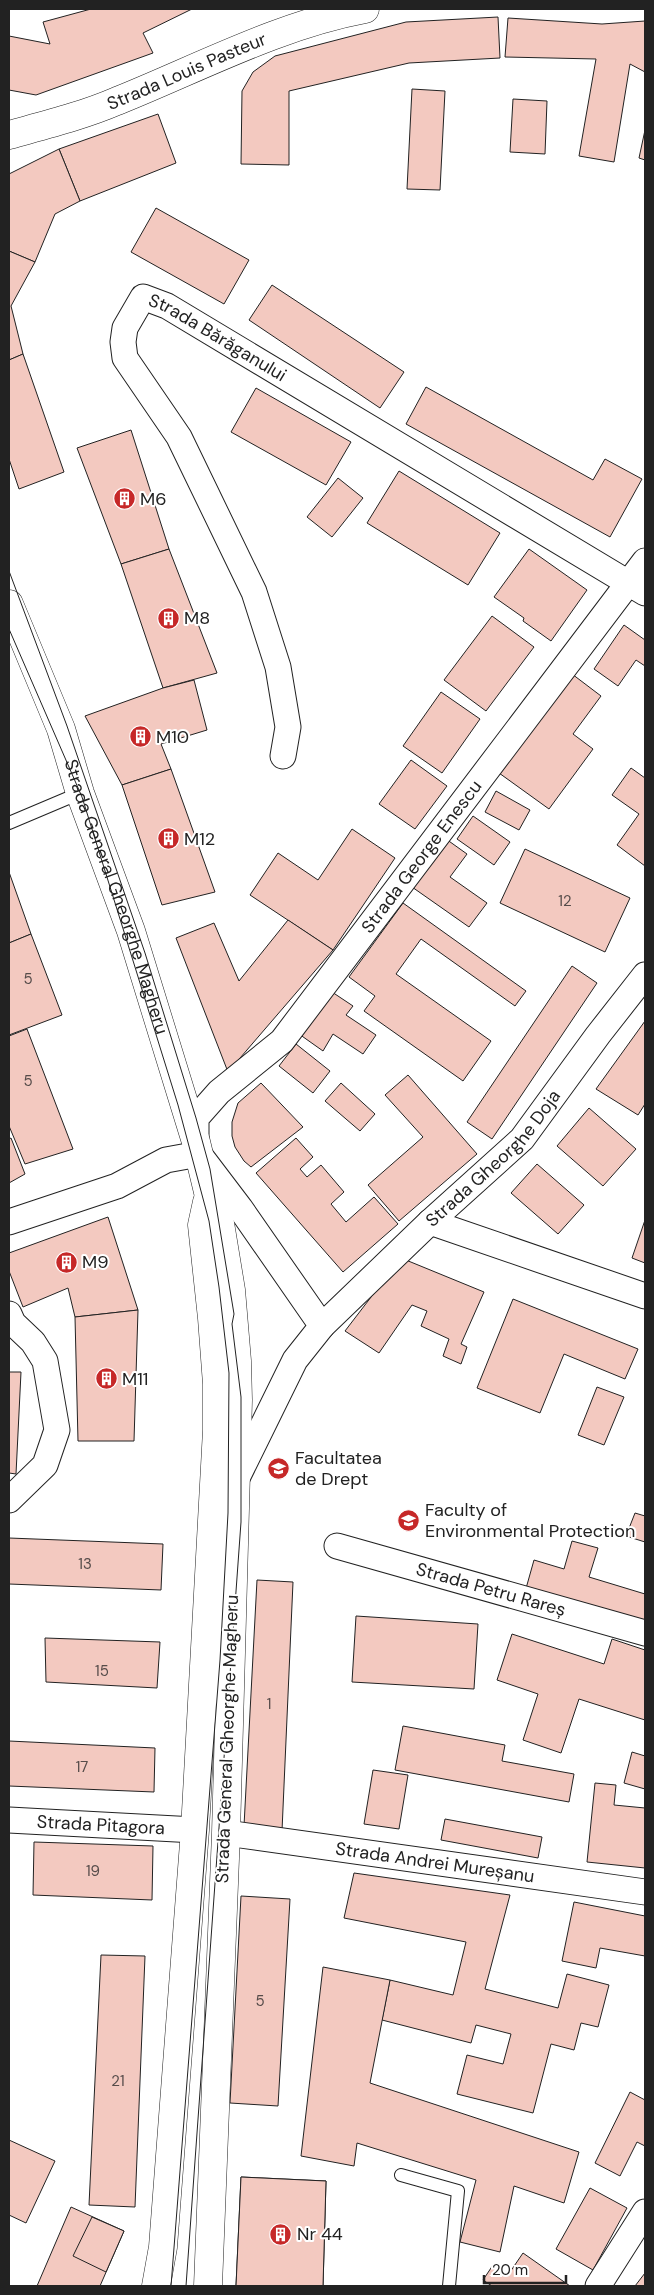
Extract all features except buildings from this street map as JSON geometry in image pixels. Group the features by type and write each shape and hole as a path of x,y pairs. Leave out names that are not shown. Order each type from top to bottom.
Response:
{"main road":[{"name":"Strada Louis Pasteur","path":"9,135 60,122 115,102 260,41 312,22 365,9"},
{"name":"Strada General Gheorghe Magheru","path":"9,604 61,729 80,793 131,932 198,1148 209,1196 218,1211 230,1290 236,1349 238,1400 234,1485 226,1833 208,2286"},
{"name":"Strada General Gheorghe Magheru","path":"156,2286 163,2247 195,1830 217,1430 217,1384 202,1225 209,1196"}],"street":[{"name":"Strada Bărăganului","path":"283,756 288,727 278,667 254,592 179,437 125,358 122,342 125,328 143,297 167,306 636,587"},
{"name":"Strada George Enescu","path":"198,1148 196,1118 219,1092 282,1041 636,587 645,561"},
{"name":"Strada Gheorghe Doja","path":"234,1485 295,1360 322,1326 430,1222 522,1139 598,1035 645,975"},
{"path":"9,1222 117,1186 166,1160 198,1148 322,1326"},
{"path":"430,1222 645,1296"},
{"path":"9,1314 13,1322 33,1342 45,1361 57,1430 45,1466 9,1500"},
{"name":"Strada Petru Rareș","path":"337,1546 645,1633"},
{"name":"Strada Pitagora","path":"9,1820 195,1830"},
{"name":"Strada Andrei Mureșanu","path":"226,1833 645,1892"},
{"path":"598,2286 645,2212"},
{"path":"146,2286 163,2247"}],"lane":[{"path":"9,823 80,793"},
{"path":"401,2175 458,2191 450,2286"}],"tram line":[{"path":"9,571 67,726 145,953 196,1118 210,1169 234,1314 232,1324 241,1397 241,1522 186,2286"},
{"path":"9,629 82,797 178,1105 209,1221 229,1373 228,1513 220,1660 171,2286"}],"place":[{"name":"M6","path":"124,499"},
{"name":"M8","path":"168,618"},
{"name":"M10","path":"140,737"},
{"name":"M12","path":"168,839"},
{"name":"M9","path":"66,1262"},
{"name":"M11","path":"106,1379"},
{"name":"Facultatea de Drept","path":"279,1468"},
{"name":"Faculty of Environmental Protection","path":"409,1520"},
{"name":"Nr 44","path":"281,2234"}]}
